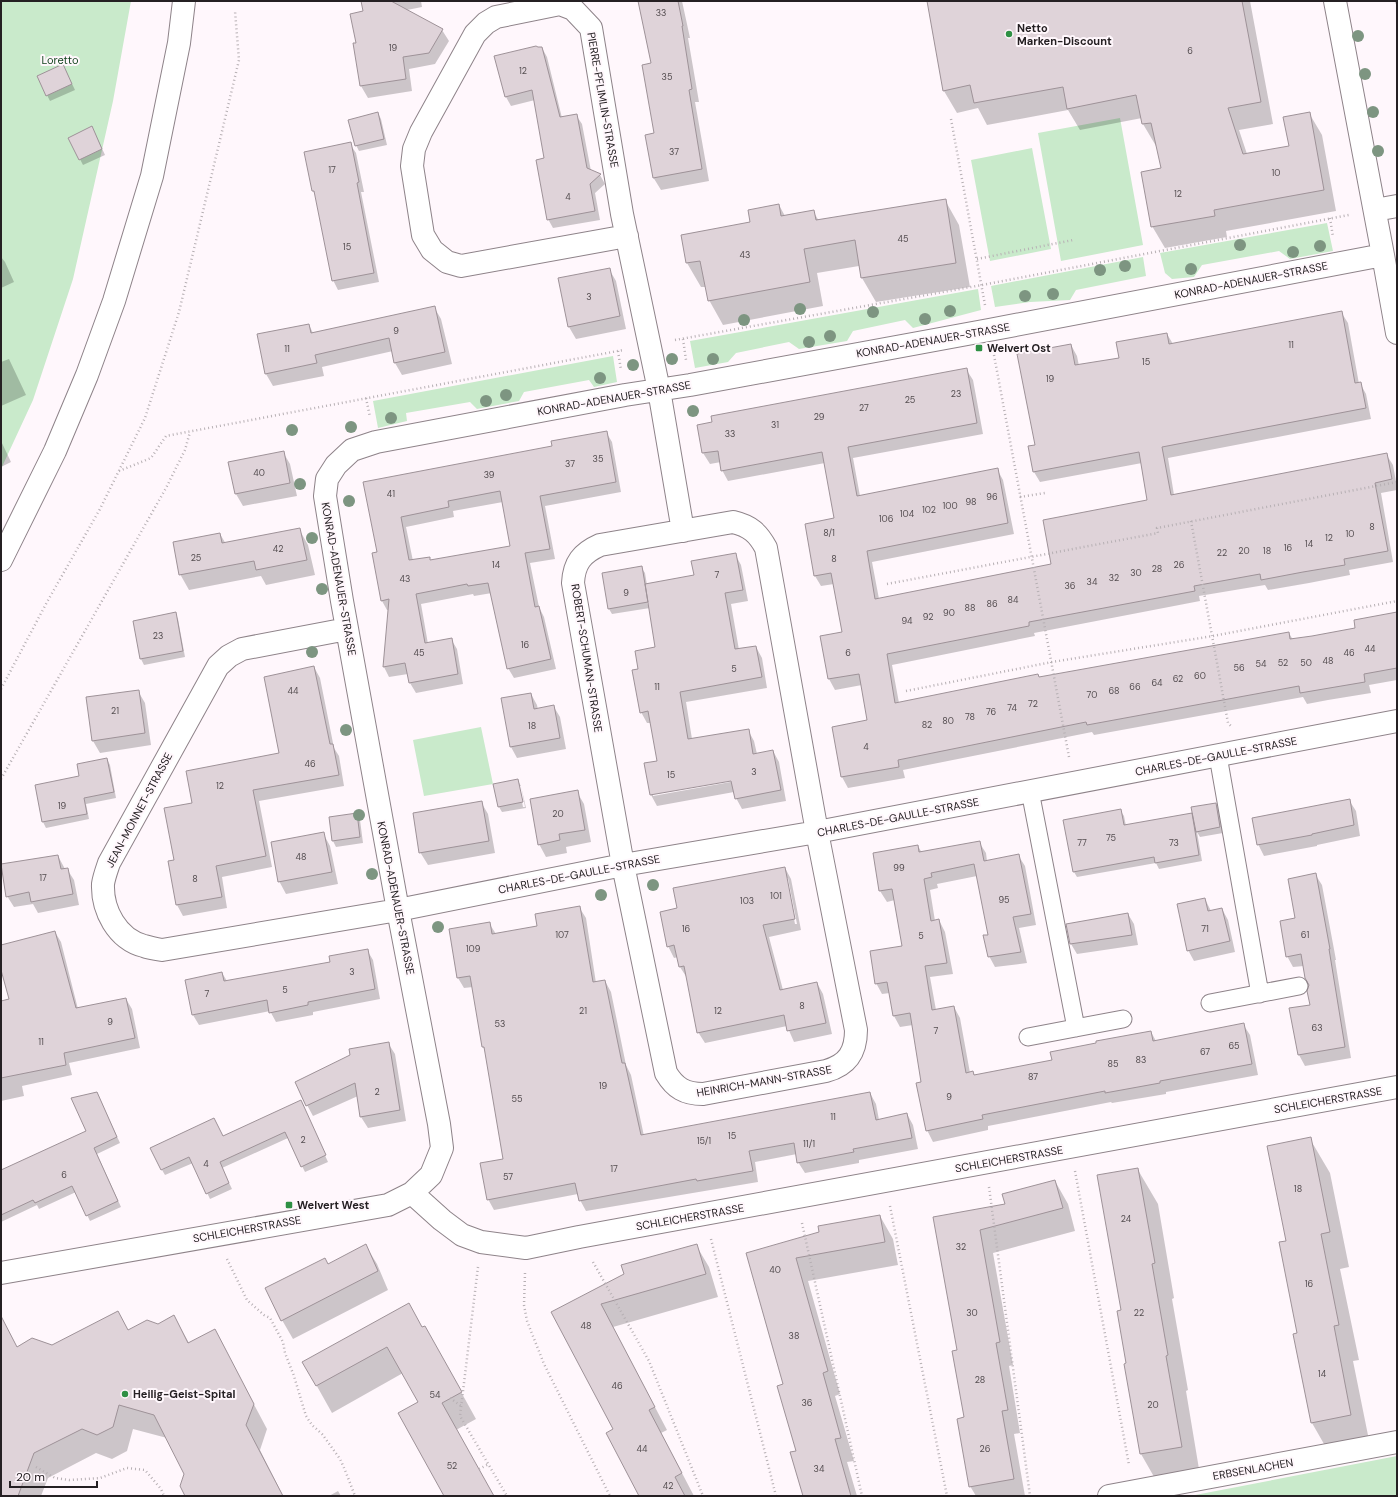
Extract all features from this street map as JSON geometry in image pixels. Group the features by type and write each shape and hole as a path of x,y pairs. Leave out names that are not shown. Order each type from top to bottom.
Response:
{"street":[{"path":"1334,1 1375,210 1397,333"},
{"path":"1,560 55,451 88,375 114,301 152,176 179,43 183,2"},
{"name":"PIERRE-PFLIMLIN-STRASSE","path":"627,236 461,266 447,262 432,250 423,235 412,166 414,148 421,132 475,34 486,23 496,17 560,4 573,9 591,28 627,236 659,390"},
{"path":"1375,210 1397,206"},
{"name":"KONRAD-ADENAUER-STRASSE","path":"412,1193 431,1174 442,1148 439,1124 398,910 347,629 325,496 327,479 336,465 352,450 376,442 989,330 1383,255"},
{"path":"659,390 683,531"},
{"name":"ROBERT-SCHUMAN-STRASSE","path":"623,865 573,583 577,563 583,555 600,545 733,522 744,525 753,530 761,538 766,548 817,832"},
{"name":"JEAN-MONNET-STRASSE","path":"347,629 242,649 229,656 218,666 109,863 103,882 104,902 112,921 119,931 125,936 142,946 162,950 398,910"},
{"name":"CHARLES-DE-GAULLE-STRASSE","path":"398,910 623,865 817,832 1397,721"},
{"name":"HEINRICH-MANN-STRASSE","path":"623,865 666,1073 672,1083 681,1090 691,1094 703,1094 837,1068 846,1061 852,1052 856,1041 856,1030 817,832"},
{"name":"SCHLEICHERSTRASSE","path":"1,1273 388,1205 412,1193 442,1220 462,1235 481,1242 526,1248 579,1237 1397,1088"},
{"name":"ERBSENLACHEN","path":"1109,1496 1397,1442"}],"lane":[{"path":"1218,756 1260,994"},
{"path":"1030,791 1076,1028"},
{"path":"1210,1003 1299,986"},
{"path":"1028,1037 1122,1019"}],"path":[{"path":"1,689 119,471 144,418 179,312 239,60 235,11"},
{"path":"952,119 982,285"},
{"path":"670,341 982,285 1375,210"},
{"path":"1330,218 1334,244"},
{"path":"977,258 1073,240"},
{"path":"683,339 687,365"},
{"path":"992,348 1074,783"},
{"path":"119,471 151,458 166,436 624,350"},
{"path":"366,398 371,423"},
{"path":"1,779 166,488 185,450 190,432"},
{"path":"887,584 1158,533 1157,528 1397,482"},
{"path":"1020,498 1045,493"},
{"path":"1191,521 1228,723 1252,749"},
{"path":"906,691 1052,662 1213,636 1397,601"},
{"path":"1071,1147 1134,1491"},
{"path":"986,1163 1030,1496"},
{"path":"885,1182 947,1496"},
{"path":"796,1198 862,1496"},
{"path":"705,1215 776,1496"},
{"path":"215,1235 247,1300 264,1315 270,1318 283,1342 285,1353 294,1376 306,1416 312,1425 322,1434 340,1459 355,1496"},
{"path":"579,1237 649,1361 703,1496"},
{"path":"481,1242 460,1416 507,1496"},
{"path":"526,1248 524,1304 527,1322 544,1364 610,1496"},
{"path":"450,1398 461,1406"},
{"path":"479,1469 489,1464"},
{"path":"36,1467 55,1478 69,1480 100,1478 127,1468 145,1470 161,1489 164,1496"}],"green space":[{"name":"Loretto","path":"1,1 131,1 113,101 73,279 33,400 1,469"},
{"path":"1120,118 1143,245 1061,261 1038,133"},
{"path":"1032,148 1051,249 990,261 971,160"},
{"path":"1327,223 1333,251 1290,259 1279,251 1202,265 1194,277 1172,279 1165,273 1160,253"},
{"path":"1143,257 1146,276 1076,290 1070,300 1030,302 995,307 991,286"},
{"path":"978,289 981,310 913,328 905,320 853,331 847,341 799,349 789,342 736,353 728,362 695,368 690,341"},
{"path":"613,356 617,382 594,387 589,380 524,392 519,401 477,409 470,402 406,413 407,421 378,428 373,401"},
{"path":"481,727 493,784 424,796 413,740"},
{"path":"1397,1456 1397,1496 1190,1496"}],"building":[{"path":"361,1 391,1 443,29 429,53 403,57 406,79 360,86 353,43 356,43 350,14 363,11"},
{"path":"638,1 678,1 692,89 689,90 702,169 653,178 645,135 654,133 642,65 651,63"},
{"path":"927,1 1242,1 1261,102 1228,108 1243,154 1289,146 1283,117 1310,112 1324,190 1214,210 1215,216 1151,227 1141,172 1161,168 1151,123 1142,124 1136,95 1067,109 1063,87 974,103 970,85 943,91"},
{"path":"536,46 542,47 560,117 577,114 587,168 601,174 590,184 595,211 547,220 536,160 544,158 532,90 505,97 494,56"},
{"path":"63,64 72,84 46,96 37,76"},
{"path":"378,112 384,139 355,146 348,120"},
{"path":"92,126 102,149 79,160 68,138"},
{"path":"351,142 374,273 332,281 314,191 312,191 304,152"},
{"path":"946,199 956,263 861,278 855,240 804,249 810,282 708,301 700,261 686,263 681,235 750,222 748,210 779,204 781,216 814,210 816,220"},
{"path":"610,268 620,316 568,327 558,278"},
{"path":"435,306 445,352 394,363 389,338 315,355 317,363 265,374 257,334 309,324 311,333"},
{"path":"1342,311 1355,383 1361,382 1366,408 1162,447 1171,495 1387,453 1392,479 1375,483 1388,551 1344,559 1345,565 1261,580 1260,574 1194,586 1195,591 1029,622 1029,626 887,654 895,703 1038,674 1039,677 1289,632 1290,639 1312,636 1355,628 1354,620 1397,612 1397,668 1364,674 1365,682 1300,693 1299,686 1087,725 1086,722 898,760 899,767 841,777 832,727 867,720 859,674 828,679 820,636 842,632 831,573 814,576 805,524 834,518 822,452 721,471 718,451 702,453 697,425 712,422 711,416 967,368 977,423 848,447 857,496 998,468 1008,523 867,551 875,599 1051,564 1043,520 1147,500 1139,452 1033,472 1028,446 1035,445 1017,354 1071,344 1075,365 1119,358 1116,342 1167,333 1169,344"},
{"path":"607,431 616,482 540,496 550,549 525,553 535,607 539,606 551,659 507,669 488,583 468,586 467,584 416,594 425,643 452,638 458,674 409,683 405,663 383,667 389,599 381,601 372,553 377,552 363,482 552,446 551,441","holes":["500,491 510,546 430,560 430,557 409,560 401,517 449,507 448,501"]},
{"path":"284,451 290,483 235,494 228,462"},
{"path":"300,528 307,560 256,570 254,561 179,575 173,542 220,533 222,543"},
{"path":"736,553 743,590 725,593 735,649 756,646 762,677 680,692 688,739 749,729 753,754 773,750 781,790 735,799 731,781 650,795 644,763 657,761 648,711 640,713 632,670 638,669 635,651 655,647 645,584 694,575 691,561"},
{"path":"642,566 648,602 608,609 602,573"},
{"path":"176,612 183,651 140,659 133,621"},
{"path":"314,666 330,744 333,744 339,775 253,790 266,856 216,866 222,897 176,905 168,861 174,860 164,808 192,803 186,771 279,753 264,677"},
{"path":"139,690 145,733 92,741 86,697"},
{"path":"531,693 534,709 554,705 560,738 510,747 501,698"},
{"path":"107,758 114,792 84,798 87,814 42,822 35,785 79,776 77,764"},
{"path":"518,779 523,802 498,807 493,784"},
{"path":"578,790 585,830 559,834 560,840 538,845 530,799"},
{"path":"1350,799 1354,825 1312,835 1257,845 1252,818"},
{"path":"482,801 489,841 419,853 413,813"},
{"path":"1216,803 1220,827 1196,832 1191,807"},
{"path":"1121,809 1124,825 1192,813 1199,855 1155,863 1154,857 1073,872 1063,820"},
{"path":"357,813 360,837 332,841 329,817"},
{"path":"324,832 332,872 278,882 271,842"},
{"path":"980,841 984,861 1019,854 1031,914 1013,917 1021,952 988,957 983,935 988,935 974,864 931,873 932,877 924,879 931,921 939,919 947,963 925,966 932,1010 954,1006 966,1073 973,1071 974,1075 1052,1060 1050,1052 1096,1043 1096,1041 1151,1031 1153,1041 1244,1023 1252,1064 1160,1081 1160,1083 1105,1093 1105,1091 982,1115 983,1119 926,1131 916,1083 921,1082 910,1013 893,1016 887,982 875,984 870,951 902,946 892,889 879,891 873,853 918,845 919,852"},
{"path":"58,855 61,869 68,868 73,894 31,902 29,892 6,897 1,864"},
{"path":"785,867 795,919 763,925 780,990 817,982 826,1023 787,1031 784,1015 697,1033 684,966 679,967 674,945 667,947 660,912 677,908 673,888"},
{"path":"1316,873 1330,949 1345,1047 1298,1055 1289,1008 1310,1005 1307,991 1309,985 1305,978 1301,954 1286,957 1280,921 1295,918 1288,879"},
{"path":"1205,898 1208,911 1222,908 1230,941 1187,951 1177,904"},
{"path":"580,906 593,982 605,980 622,1063 625,1063 641,1135 870,1092 876,1120 907,1113 912,1138 853,1149 854,1152 797,1163 794,1143 749,1151 753,1171 697,1181 696,1179 579,1201 575,1183 487,1200 480,1163 503,1159 470,976 457,978 449,929 490,922 492,934 537,926 535,914"},
{"path":"1128,913 1132,935 1070,944 1066,924"},
{"path":"55,931 76,1008 126,998 135,1038 64,1053 66,1065 1,1078 1,1001 9,999 1,970 1,945"},
{"path":"368,949 375,989 308,1002 308,1005 269,1013 267,1000 192,1015 185,980 222,972 224,981 330,962 329,956"},
{"path":"389,1042 400,1110 360,1117 355,1083 306,1106 295,1082 350,1055 349,1049"},
{"path":"97,1092 117,1137 94,1148 118,1201 86,1216 72,1186 35,1203 33,1200 1,1215 1,1170 86,1131 71,1098"},
{"path":"301,1100 326,1155 301,1167 285,1132 220,1162 229,1183 206,1194 189,1157 161,1170 150,1148 214,1118 223,1136"},
{"path":"1311,1137 1330,1232 1321,1234 1339,1325 1334,1326 1351,1415 1311,1423 1293,1334 1297,1333 1279,1242 1286,1241 1267,1146"},
{"path":"1138,1168 1155,1263 1152,1264 1182,1447 1140,1454 1124,1364 1126,1363 1117,1311 1121,1310 1097,1175"},
{"path":"1055,1180 1063,1208 980,1230 1000,1342 996,1343 1008,1410 1002,1411 1014,1479 969,1487 957,1419 964,1417 952,1351 957,1350 933,1217 1005,1204 1002,1194"},
{"path":"880,1215 885,1242 796,1258 828,1371 823,1373 841,1438 835,1439 851,1496 803,1496 790,1452 796,1451 777,1386 783,1384 746,1253 819,1232 818,1226"},
{"path":"366,1244 378,1271 281,1321 265,1288 325,1258 328,1264"},
{"path":"697,1244 706,1274 601,1304 655,1407 649,1410 682,1473 675,1477 685,1496 639,1496 606,1433 613,1429 551,1312 624,1274 621,1265"},
{"path":"409,1303 422,1327 425,1326 462,1392 442,1403 494,1496 444,1496 398,1413 418,1402 387,1347 316,1386 302,1362"},
{"name":"Heilig-Geist-Spital","path":"118,1311 128,1330 147,1320 158,1324 174,1315 188,1343 215,1329 254,1404 246,1425 283,1496 185,1496 180,1486 184,1474 154,1415 119,1405 113,1427 97,1435 82,1429 34,1453 18,1496 1,1496 1,1316 17,1347 32,1338 52,1345"}],"place":[{"name":"Netto Marken-Discount","path":"1009,34"},
{"name":"Welvert Ost","path":"979,348"},
{"name":"Welvert West","path":"289,1205"},
{"name":"Heilig-Geist-Spital","path":"125,1394"}]}
